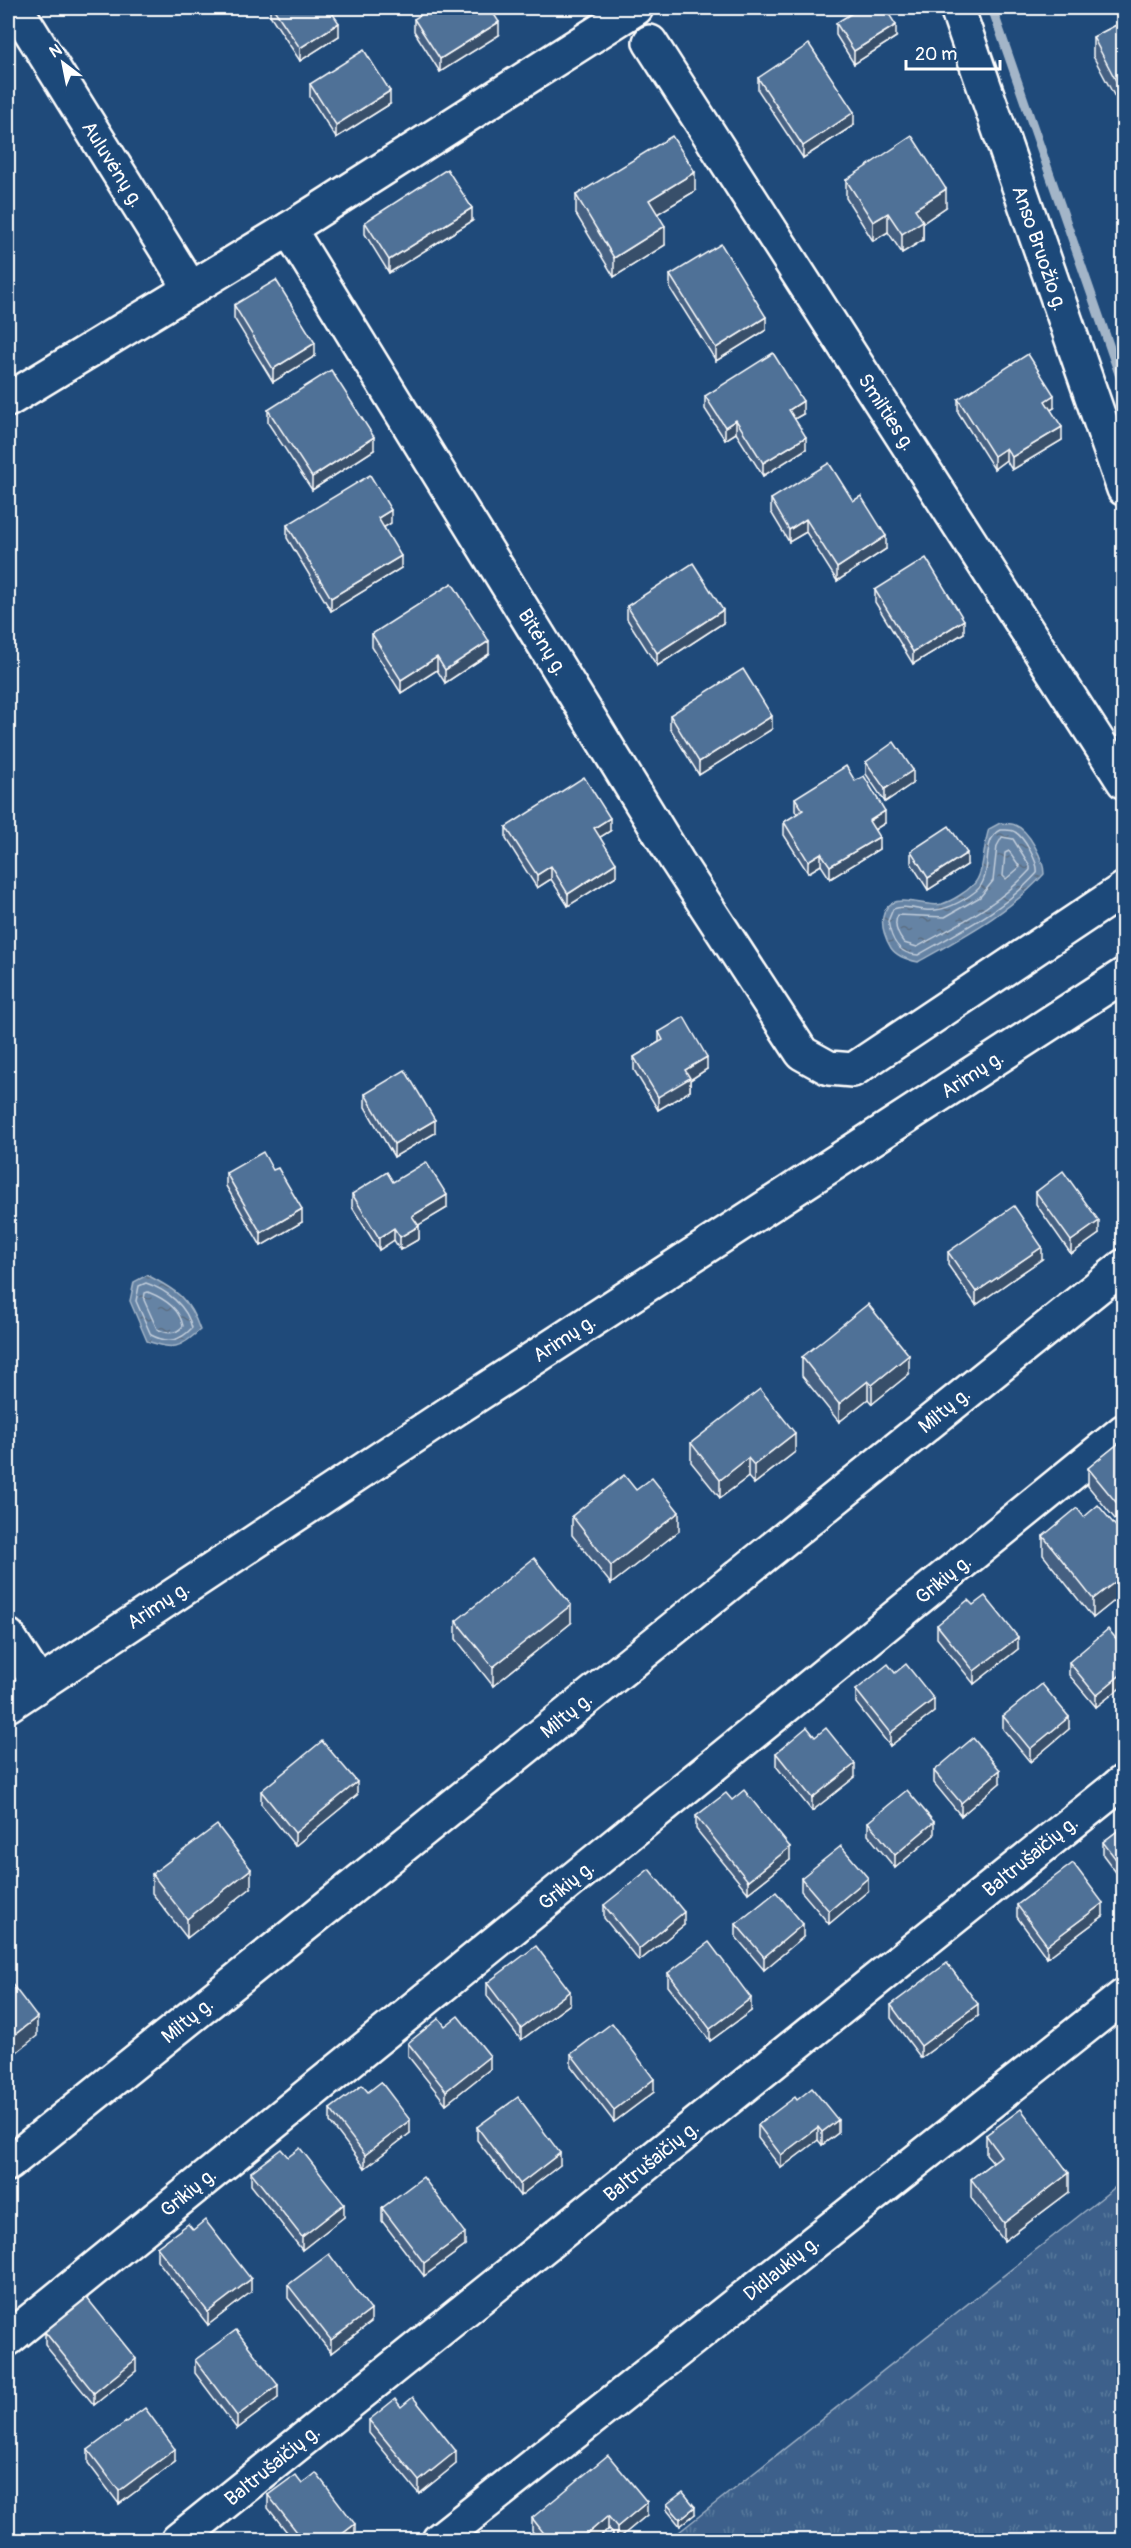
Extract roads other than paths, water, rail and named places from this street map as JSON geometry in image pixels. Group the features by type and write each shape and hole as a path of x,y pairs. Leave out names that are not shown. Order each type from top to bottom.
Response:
{"street":[{"name":"Auluvėnų g.","path":"16,8 191,289"},
{"path":"8,400 288,229 636,8"},
{"name":"Anso Bruožio g.","path":"957,8 1124,489"},
{"name":"Smilties g.","path":"650,42 1124,782"},
{"name":"Bitėnų g.","path":"288,229 677,861 802,1053 829,1068 853,1070 1124,889"},
{"name":"Arimų g.","path":"8,1705 454,1410 1124,975"},
{"name":"Miltų g.","path":"8,2164 1124,1266"},
{"name":"Grikių g.","path":"8,2339 1124,1431"},
{"path":"8,1636 39,1684"},
{"name":"Baltrušaičių g.","path":"178,2541 1124,1781"},
{"name":"Didlaukių g.","path":"439,2541 1124,1996"}],"water":[{"path":"1000,823 1013,824 1025,833 1039,854 1044,874 1001,912 918,962 896,954 889,945 883,929 886,908 899,901 942,904 967,890 980,874 989,829"},
{"path":"147,1275 180,1296 196,1319 200,1330 181,1344 164,1346 147,1341 130,1301 134,1282"}],"waterway":[{"path":"992,8 1124,388"}]}
